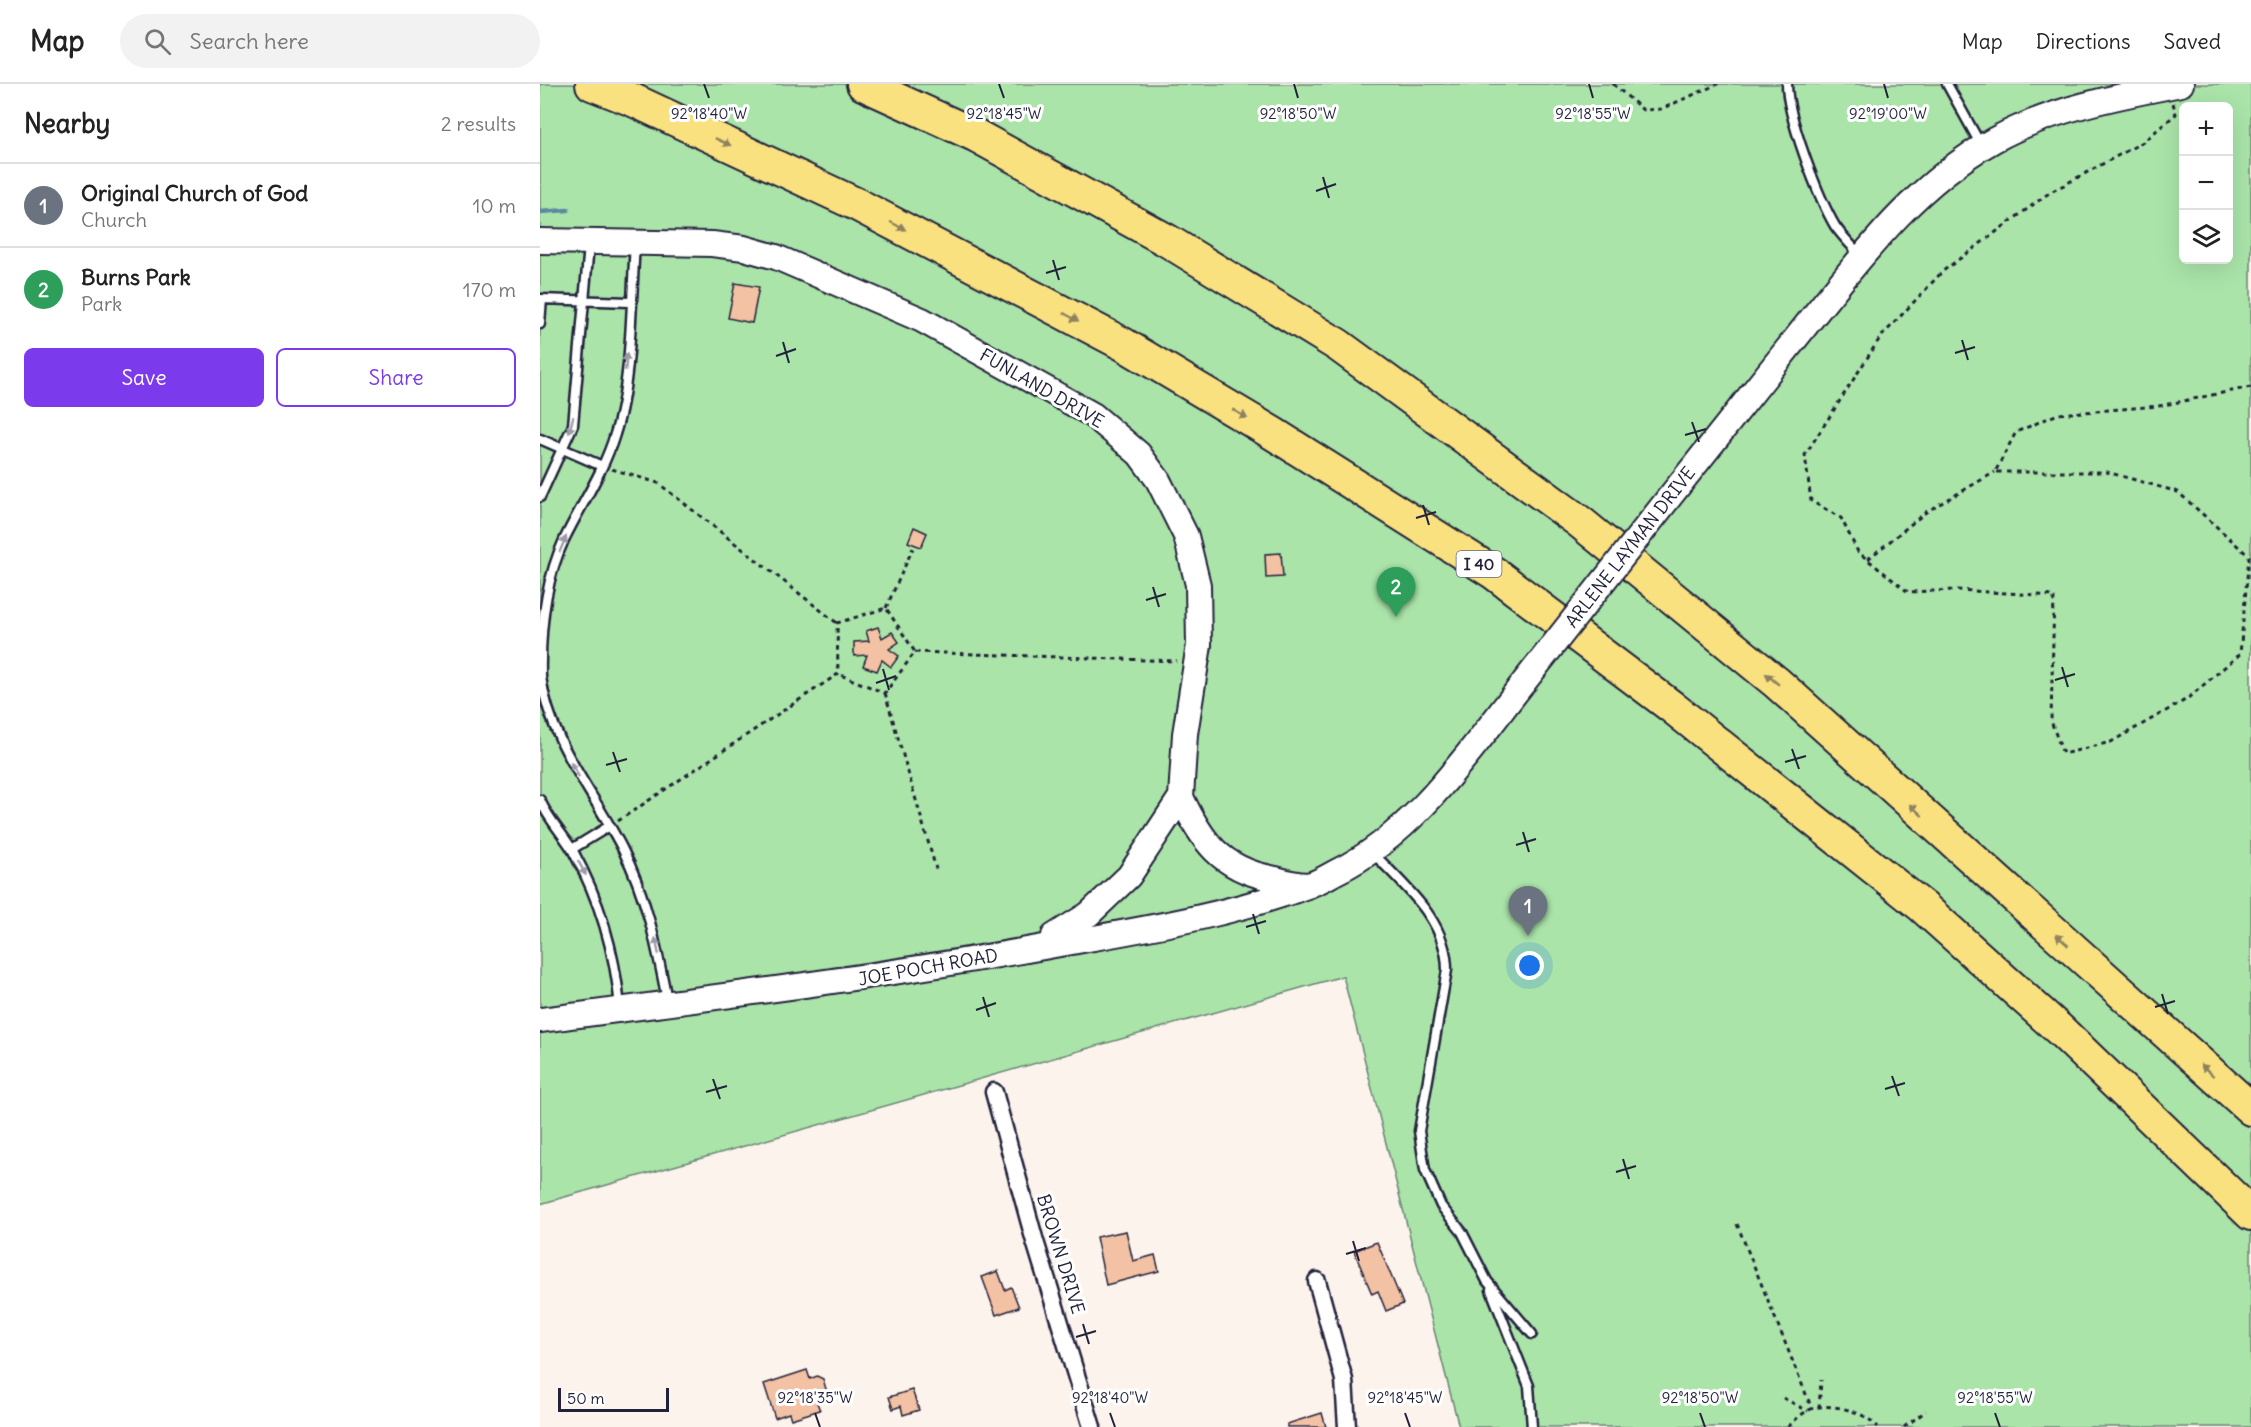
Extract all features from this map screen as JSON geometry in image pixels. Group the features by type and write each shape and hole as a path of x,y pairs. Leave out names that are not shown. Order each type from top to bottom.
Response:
{"highway":[{"name":"I 40","path":"592,84 633,100 858,205 1123,344 1274,434 1494,573 1672,707 1923,907 2061,1031 2251,1214"},
{"path":"863,84 975,135 1168,241 1318,333 1580,522 1777,683 2251,1109"}],"street":[{"name":"ARLENE LAYMAN DRIVE","path":"1310,885 1346,867 1370,850 1416,812 1457,766 1861,257 1884,229 1925,189 1982,147 2046,118 2097,102 2175,85"},
{"name":"FUNLAND DRIVE","path":"540,241 712,244 744,248 776,257 922,320 1093,415 1139,454 1158,480 1186,536 1198,585 1200,615 1185,734 1181,797 1130,876 1089,914 1054,936 1053,945"},
{"path":"1181,797 1206,844 1223,859 1264,877 1310,885"},
{"name":"JOE POCH ROAD","path":"540,1020 840,982 1053,945 1182,922 1238,909 1310,885"},
{"name":"BROWN DRIVE","path":"994,1092 1034,1238 1092,1427"},
{"path":"1317,1281 1344,1380 1347,1427"}],"lane":[{"path":"1787,84 1804,154 1822,199 1836,228 1861,257"},
{"path":"1947,84 1982,147"},
{"path":"540,497 573,425 589,242"},
{"path":"635,242 626,366 617,424 602,465 564,541 545,590 541,675 546,709 564,751 622,848 651,922 667,1004"},
{"path":"540,324 541,299 630,302"},
{"path":"540,439 602,465"},
{"path":"540,800 572,849 591,887 609,937 620,1010"},
{"path":"572,849 608,827"},
{"path":"1370,850 1420,902 1441,933 1447,952 1447,970 1419,1131 1425,1170 1442,1206 1462,1232 1487,1281 1529,1386 1532,1427"},
{"path":"1487,1281 1532,1334"}],"path":[{"path":"1613,84 1642,110 1661,109 1718,84"},
{"path":"1868,560 1926,512 1995,472 2106,472 2178,492 2248,556 2240,654 2178,704 2111,742 2063,754 2051,721 2054,596 1957,590 1908,592 1868,560 1858,552 1841,518 1811,501 1805,455 1880,338 1943,271 2049,193 2143,142 2176,114 2175,85"},
{"path":"1995,472 2016,432 2058,414 2159,406 2251,387"},
{"path":"602,465 658,483 837,623"},
{"path":"837,623 886,608 913,548"},
{"path":"886,608 915,652"},
{"path":"837,623 838,674"},
{"path":"915,652 1196,661"},
{"path":"885,693 915,652"},
{"path":"608,827 838,674"},
{"path":"838,674 885,693"},
{"path":"885,693 936,869"},
{"path":"1737,1224 1812,1409"},
{"path":"1819,1408 1821,1380"},
{"path":"1783,1398 1808,1411"},
{"path":"1788,1427 1808,1411 1819,1408 1855,1412 1878,1427"},
{"path":"1904,1427 1926,1411"}],"green space":[{"path":"540,84 2251,84 2251,1427 1459,1427 1343,976 540,1204"}],"building":[{"path":"735,283 759,287 752,323 728,318"},
{"path":"914,527 927,533 921,547 908,542"},
{"path":"1281,553 1283,577 1266,578 1265,554"},
{"path":"878,627 882,638 892,632 899,642 889,649 899,656 891,667 882,660 877,671 863,666 867,655 854,656 854,642 869,641 866,631"},
{"path":"1126,1231 1133,1261 1155,1255 1159,1271 1106,1285 1096,1237"},
{"path":"1377,1242 1403,1304 1386,1311 1378,1291 1372,1294 1354,1251"},
{"path":"998,1271 1005,1290 1011,1287 1019,1307 996,1315 982,1277"},
{"path":"807,1370 810,1379 817,1376 823,1379 829,1399 817,1403 820,1410 791,1419 789,1413 775,1418 764,1384"},
{"path":"912,1390 919,1410 903,1415 901,1406 893,1409 889,1397"},
{"path":"1322,1413 1326,1427 1287,1427 1287,1424"}],"waterway":[{"path":"540,212 568,210"}],"place":[{"name":"Burns Park","path":"1396,617"},
{"name":"Original Church of God","path":"1528,936"}]}
